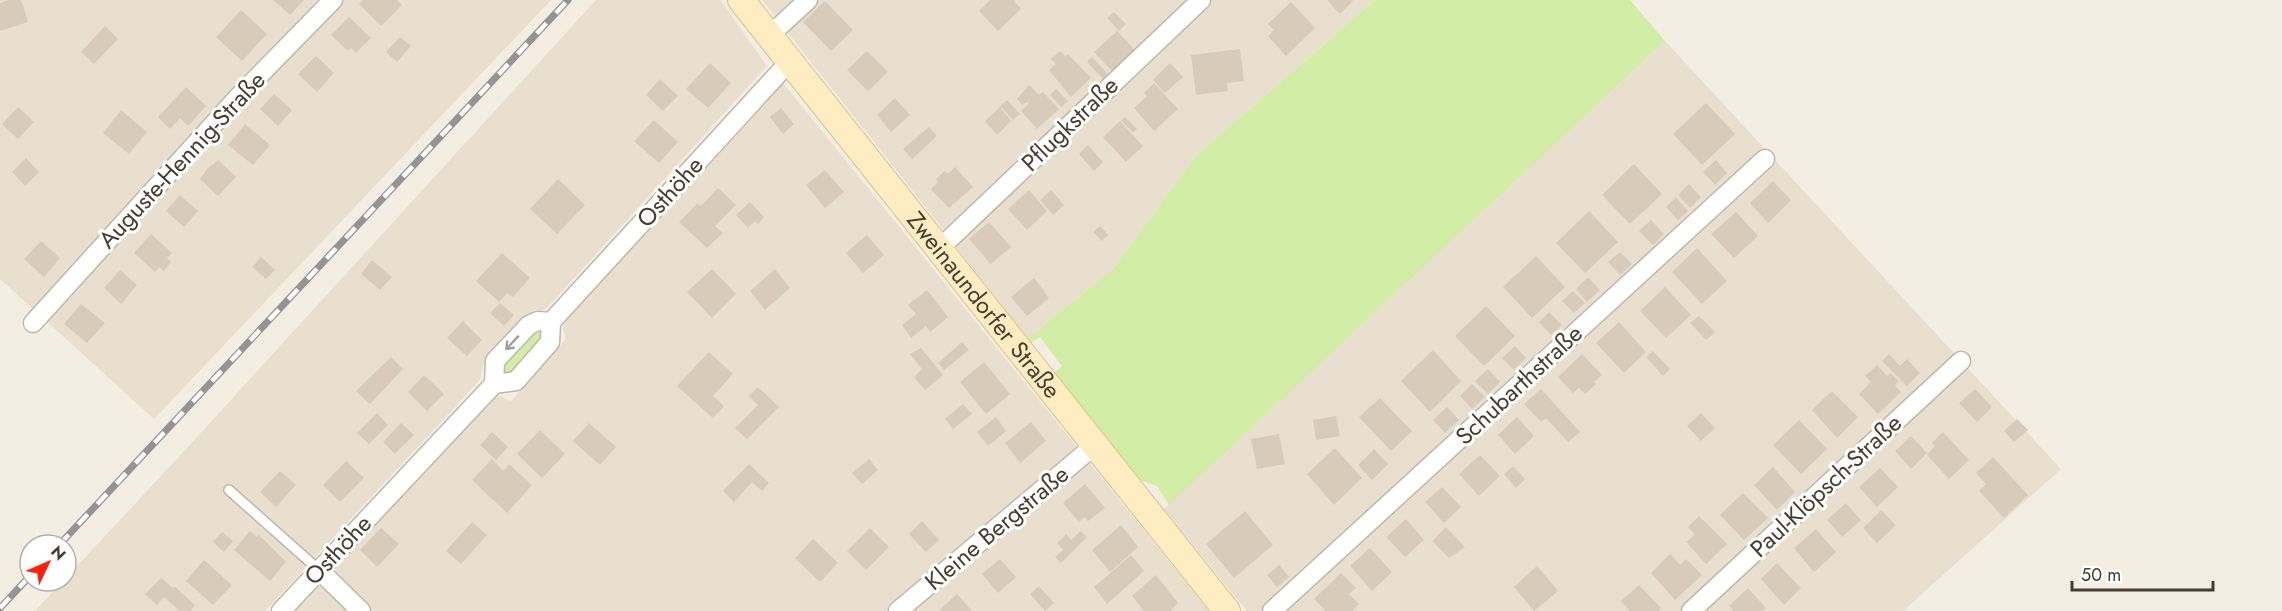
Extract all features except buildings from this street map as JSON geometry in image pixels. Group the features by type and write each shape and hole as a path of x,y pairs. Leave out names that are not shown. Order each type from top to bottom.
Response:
{"street":[{"name":"Auguste-Hennig-Straße","path":"33,322 239,96 333,0"},
{"name":"Zweinaundorfer Straße","path":"741,0 1227,611"},
{"path":"769,36 808,0"},
{"name":"Pflugkstraße","path":"939,249 1201,0"},
{"name":"Osthöhe","path":"281,611 494,384 516,381 550,342 551,322 789,62"},
{"name":"Schubarthstraße","path":"1272,611 1765,159"},
{"path":"494,384 495,362 529,325 538,321 551,322"},
{"name":"Paul-Klöpsch-Straße","path":"1690,611 1961,362"},
{"name":"Kleine Bergstraße","path":"898,611 1095,445"},
{"path":"319,570 361,611"}],"lane":[{"path":"229,490 319,570"}],"shaded area":[{"path":"0,0 551,0 154,419 0,279"},
{"path":"596,0 720,0 767,66 545,310 535,310 483,366 480,380 265,611 35,611 52,593 78,593 78,565"},
{"path":"762,0 1375,0 1196,156 1113,269 1027,339"},
{"path":"1665,41 2061,469 1903,611 1247,611 1164,509"},
{"path":"783,83 1209,611 295,611 497,395 511,401 566,339 562,324"}],"green space":[{"path":"1375,0 1630,0 1665,41 1169,505 1157,486 1135,478 1052,375 1062,366 1040,337 1031,343 1027,339 1113,269 1196,156"},
{"path":"539,330 545,338 514,374 502,376 501,363 531,332"}],"railway":[{"path":"70,533 568,0"},
{"path":"0,608 18,589"}]}
